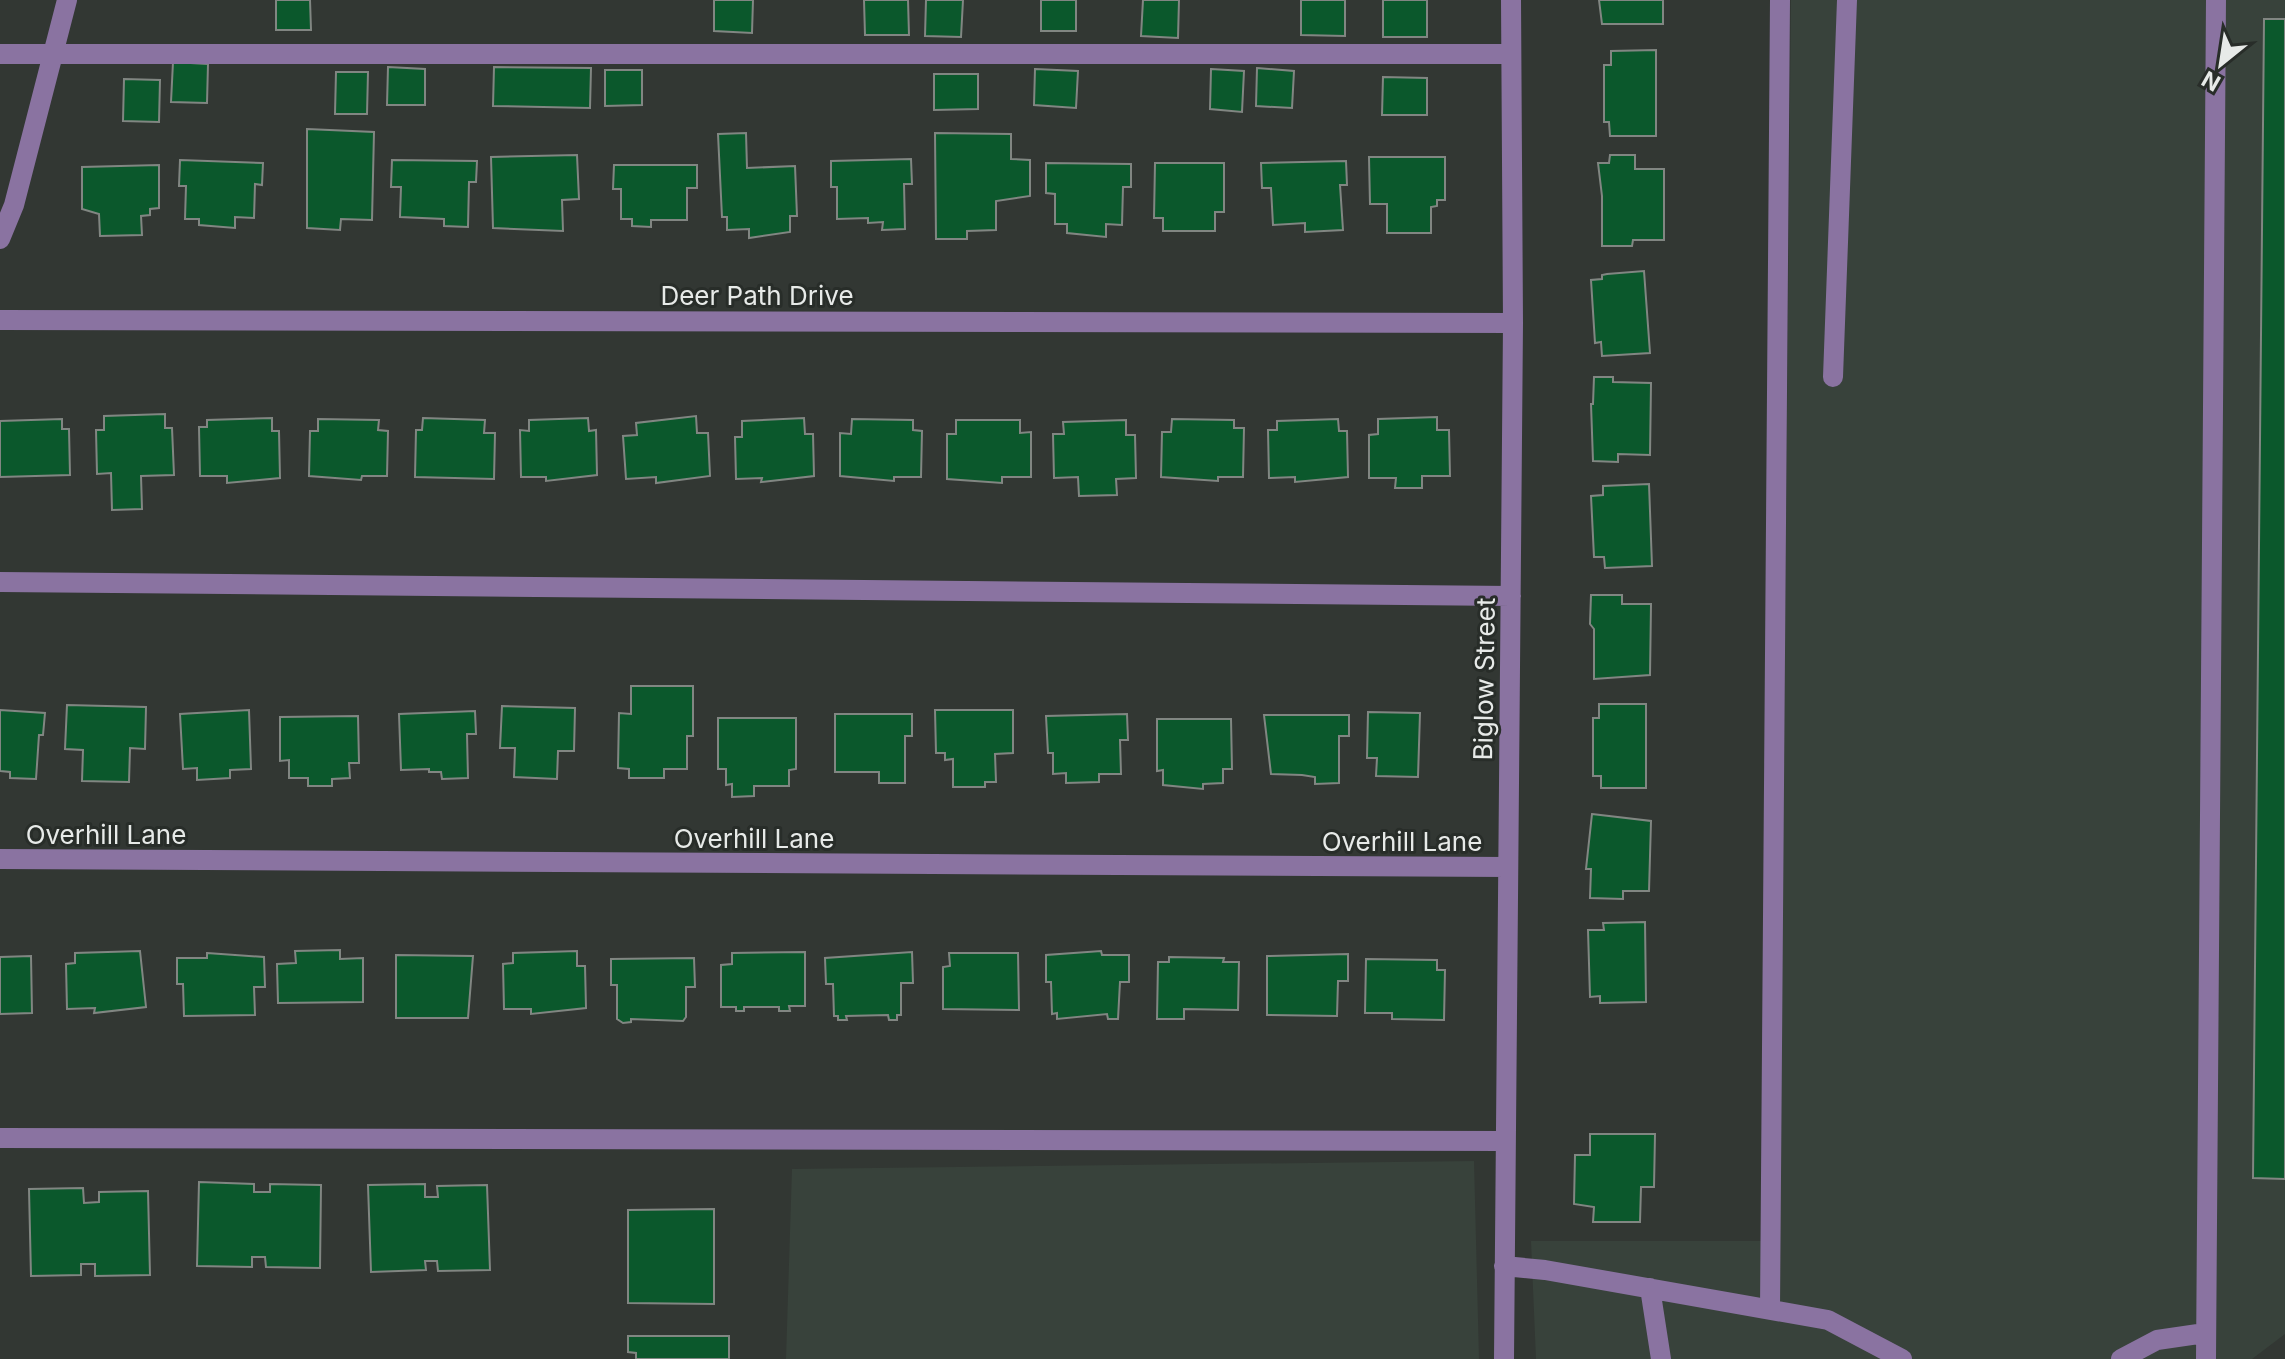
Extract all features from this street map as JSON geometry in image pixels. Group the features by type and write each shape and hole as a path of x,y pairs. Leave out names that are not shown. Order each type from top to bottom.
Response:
{"street":[{"path":"0,239 14,205 67,0"},
{"name":"Biglow Street","path":"1504,1359 1513,323 1511,0"},
{"path":"1770,1309 1780,0"},
{"path":"1833,377 1847,0"},
{"path":"2206,1359 2216,0"},
{"path":"0,54 1511,54"},
{"name":"Deer Path Drive","path":"0,320 1513,323"},
{"path":"0,582 1511,596"},
{"name":"Overhill Lane","path":"0,859 1508,867"},
{"path":"0,1138 1505,1141"},
{"path":"1504,1266 1545,1270 1828,1320 1902,1359"},
{"path":"1650,1288 1661,1359"},
{"path":"2121,1359 2157,1340 2205,1333"}],"shaded area":[{"path":"1791,0 2285,0 2285,1334 2252,1359 1536,1359 1531,1241 1779,1241"},
{"path":"1474,1161 1479,1359 786,1359 792,1169"}],"building":[{"path":"276,0 310,0 311,30 276,30"},
{"path":"714,0 753,0 752,33 714,31"},
{"path":"864,0 908,0 909,35 865,35"},
{"path":"926,0 963,0 961,37 925,36"},
{"path":"1041,0 1076,0 1076,31 1041,31"},
{"path":"1143,0 1179,0 1178,38 1141,36"},
{"path":"1301,0 1345,0 1345,36 1301,35"},
{"path":"1383,0 1427,0 1427,37 1383,37"},
{"path":"1599,0 1663,0 1663,24 1602,24"},
{"path":"2264,19 2285,19 2285,1179 2253,1178"},
{"path":"1656,50 1656,136 1610,136 1609,122 1604,122 1604,65 1611,65 1611,51"},
{"path":"173,62 208,64 207,103 171,102"},
{"path":"388,67 425,69 425,105 387,105"},
{"path":"494,67 591,68 590,108 493,106"},
{"path":"1257,68 1294,71 1292,108 1256,106"},
{"path":"1035,69 1078,71 1076,108 1034,105"},
{"path":"1211,69 1244,71 1242,112 1210,109"},
{"path":"605,70 642,70 642,105 605,106"},
{"path":"336,72 368,72 367,114 335,114"},
{"path":"934,74 978,74 978,109 934,110"},
{"path":"1383,77 1427,78 1427,115 1382,115"},
{"path":"124,79 160,80 159,122 123,121"},
{"path":"307,129 374,132 372,220 341,219 340,230 307,228"},
{"path":"746,133 747,168 795,166 797,216 790,216 790,232 749,238 749,229 727,230 727,217 722,217 718,134"},
{"path":"935,133 1011,134 1011,159 1030,160 1030,196 996,201 996,230 967,231 967,239 936,239"},
{"path":"577,155 579,199 562,200 563,231 493,228 491,157"},
{"path":"1610,155 1635,155 1635,169 1664,169 1664,240 1633,240 1632,246 1602,246 1602,196 1598,163 1609,163"},
{"path":"1369,157 1445,157 1445,200 1437,200 1437,206 1431,207 1431,233 1387,233 1387,204 1370,204"},
{"path":"911,159 912,184 904,184 905,229 882,230 883,222 868,223 868,218 837,219 837,187 831,187 831,161"},
{"path":"180,160 263,163 262,185 255,184 254,218 235,217 235,228 199,225 199,219 185,219 186,186 179,186"},
{"path":"392,160 477,161 476,182 469,182 468,227 444,226 444,219 400,217 401,187 391,187"},
{"path":"1346,161 1347,185 1340,185 1343,230 1305,232 1305,223 1273,225 1271,188 1262,188 1261,163"},
{"path":"1046,163 1131,164 1131,187 1123,187 1122,225 1106,224 1106,237 1067,233 1067,224 1055,224 1055,194 1046,193"},
{"path":"1155,163 1224,163 1224,212 1215,212 1215,231 1163,231 1163,218 1154,218"},
{"path":"159,165 159,208 150,209 150,215 141,216 142,235 100,236 99,214 82,209 82,167"},
{"path":"614,165 697,165 697,188 687,188 687,220 651,220 651,227 632,226 632,219 621,219 621,189 613,189"},
{"path":"1644,271 1650,353 1602,356 1601,342 1595,343 1591,280 1602,279 1602,275 1607,274"},
{"path":"1594,377 1613,377 1613,382 1651,383 1650,455 1618,454 1618,462 1593,461 1591,404"},
{"path":"165,414 165,428 172,428 174,475 141,476 142,509 112,510 111,473 97,474 96,430 104,430 104,416"},
{"path":"696,416 697,433 708,433 710,476 656,483 656,477 626,479 623,436 637,435 636,423"},
{"path":"1437,417 1437,430 1449,430 1450,476 1422,476 1422,488 1395,488 1396,478 1369,478 1369,435 1378,434 1378,419"},
{"path":"272,418 272,431 279,431 280,478 227,483 227,476 200,476 199,427 207,427 207,420"},
{"path":"423,418 485,420 484,433 495,433 494,479 415,477 416,430 422,430"},
{"path":"588,418 589,431 596,430 597,475 546,481 546,477 521,477 520,430 529,431 529,420"},
{"path":"804,418 805,434 813,434 814,476 761,482 762,478 736,479 735,437 742,437 742,421"},
{"path":"62,419 62,429 69,429 70,475 0,477 0,421"},
{"path":"318,419 379,420 378,430 388,431 387,476 362,476 361,480 309,476 310,431 318,431"},
{"path":"852,419 913,420 913,430 922,431 921,477 894,477 894,481 840,476 840,433 851,434"},
{"path":"1172,419 1234,420 1234,428 1244,428 1243,477 1218,477 1218,481 1161,477 1162,432 1171,432"},
{"path":"1338,419 1339,431 1347,431 1348,477 1295,482 1295,477 1269,478 1268,430 1277,430 1277,421"},
{"path":"956,420 1020,420 1020,433 1031,432 1031,477 1002,477 1002,483 947,479 947,434 956,434"},
{"path":"1126,420 1126,435 1135,435 1136,478 1116,479 1117,495 1079,496 1078,477 1054,478 1053,434 1064,434 1063,422"},
{"path":"1649,484 1652,566 1605,568 1604,557 1594,557 1591,496 1603,495 1603,486"},
{"path":"1591,595 1622,595 1622,604 1651,604 1650,675 1594,679"},
{"path":"631,686 693,686 693,736 687,736 687,769 664,769 664,778 629,778 629,769 618,768 619,713 631,714"},
{"path":"1599,704 1646,704 1646,788 1601,788 1601,776 1593,776 1593,718 1599,718"},
{"path":"67,705 146,707 145,749 130,748 129,782 82,781 83,750 65,749"},
{"path":"502,706 575,708 574,751 558,751 557,779 514,777 515,748 500,748"},
{"path":"0,710 45,713 43,735 39,735 36,779 10,778 10,772 0,771"},
{"path":"249,710 251,769 230,770 230,778 197,780 197,768 183,769 180,714"},
{"path":"935,710 1013,710 1013,753 995,754 996,782 985,782 985,787 953,787 953,759 945,760 945,753 936,753"},
{"path":"475,711 476,734 467,734 468,778 442,779 441,772 429,772 429,769 401,770 399,714"},
{"path":"1368,712 1420,713 1418,777 1376,776 1377,758 1367,758"},
{"path":"835,714 912,714 912,736 905,736 905,783 879,783 879,772 835,772"},
{"path":"1127,714 1128,740 1120,740 1121,774 1099,774 1099,782 1066,783 1066,773 1053,774 1053,753 1048,753 1046,716"},
{"path":"1264,715 1349,715 1349,736 1339,736 1339,783 1315,784 1315,777 1271,774"},
{"path":"358,716 359,763 349,763 350,778 332,779 332,786 308,786 308,778 289,778 289,760 280,761 280,717"},
{"path":"718,718 796,718 796,769 789,770 789,786 754,786 754,796 732,797 732,784 726,785 726,769 718,769"},
{"path":"1157,719 1231,719 1232,769 1223,769 1223,783 1203,784 1203,789 1163,785 1163,770 1157,771"},
{"path":"1592,814 1651,821 1649,891 1623,891 1623,899 1590,898 1591,869 1586,869"},
{"path":"1645,922 1646,1002 1600,1003 1600,996 1590,997 1588,930 1604,930 1603,923"},
{"path":"340,950 340,959 363,958 363,1002 278,1003 277,964 296,963 295,951"},
{"path":"140,951 146,1007 94,1013 95,1008 67,1009 66,964 75,963 75,953"},
{"path":"577,951 577,966 585,966 586,1008 531,1014 531,1009 504,1009 503,964 513,963 513,953"},
{"path":"1101,951 1102,955 1129,955 1129,982 1120,982 1118,1019 1108,1019 1107,1014 1057,1019 1057,1013 1052,1014 1051,982 1046,982 1046,955"},
{"path":"805,952 805,1006 789,1006 790,1011 779,1011 779,1007 744,1007 744,1011 736,1011 736,1007 721,1007 721,965 732,964 732,953"},
{"path":"912,952 913,983 901,983 901,1015 897,1015 897,1020 889,1020 888,1015 846,1016 847,1020 838,1020 838,1016 834,1016 833,984 826,984 825,958"},
{"path":"207,953 264,957 265,987 254,987 255,1015 184,1016 183,984 177,984 177,958 207,958"},
{"path":"949,953 1018,953 1019,1010 943,1009 943,967 950,966"},
{"path":"1348,954 1348,981 1338,981 1337,1016 1267,1015 1267,956"},
{"path":"396,955 473,956 468,1018 396,1018"},
{"path":"31,956 32,1013 0,1014 0,957"},
{"path":"1169,957 1224,958 1223,962 1239,962 1238,1010 1184,1009 1184,1019 1157,1019 1158,962 1169,962"},
{"path":"694,958 695,987 686,987 686,1017 683,1021 631,1019 631,1022 623,1023 617,1019 617,985 611,985 611,959"},
{"path":"1366,959 1437,960 1437,970 1445,970 1444,1020 1392,1019 1392,1013 1365,1013"},
{"path":"1590,1134 1655,1134 1654,1187 1641,1187 1640,1222 1593,1222 1594,1207 1574,1204 1575,1155 1590,1155"},
{"path":"199,1182 254,1184 254,1192 270,1192 270,1184 321,1185 320,1268 266,1267 265,1257 252,1257 252,1267 197,1266"},
{"path":"425,1184 425,1197 438,1197 437,1186 487,1185 490,1270 438,1271 437,1261 425,1261 426,1270 371,1272 368,1185"},
{"path":"83,1188 84,1203 99,1202 99,1192 148,1191 150,1275 95,1276 95,1264 81,1264 81,1275 31,1276 29,1189"},
{"path":"714,1209 714,1304 628,1303 628,1210"},
{"path":"628,1336 729,1336 729,1359 636,1359 636,1353 628,1352"}]}
